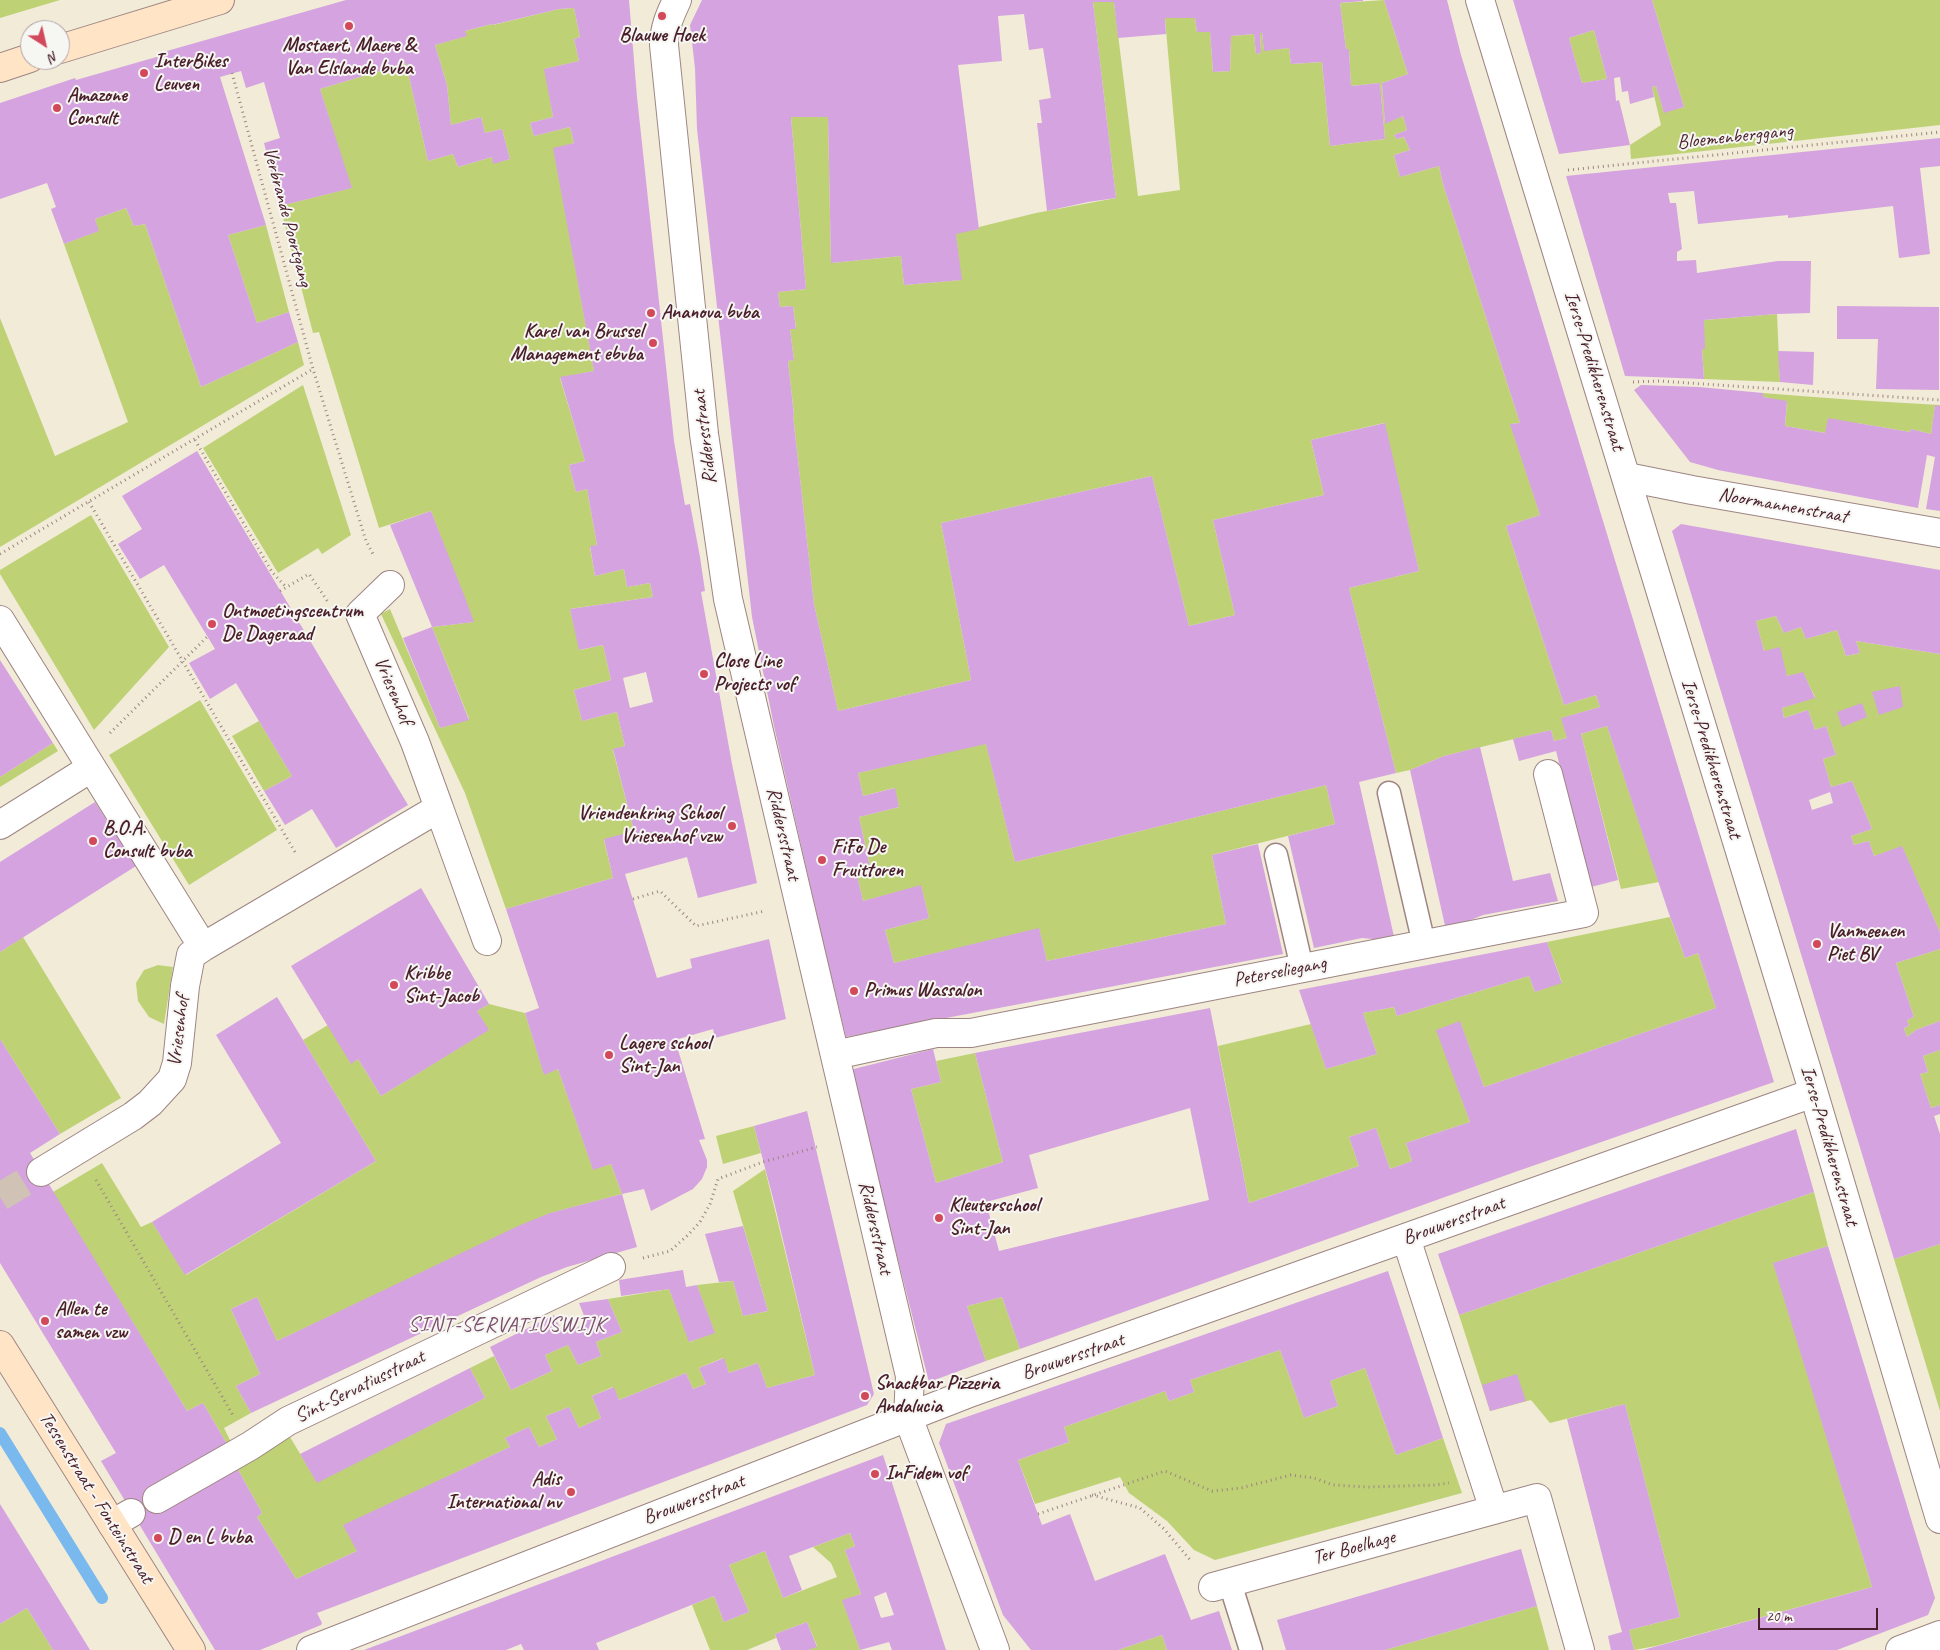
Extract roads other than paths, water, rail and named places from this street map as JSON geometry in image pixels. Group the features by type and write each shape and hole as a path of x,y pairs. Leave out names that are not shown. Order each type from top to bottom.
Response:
{"street":[{"path":"70,46 220,0"},
{"name":"Riddersstraat","path":"677,0 668,19 664,33 664,45 704,434 728,598 910,1376 908,1417 995,1650"},
{"name":"Ierse-Predikherenstraat","path":"1480,0 1627,477 1644,539 1813,1093 1940,1519"},
{"path":"0,68 20,61"},
{"name":"Noormannenstraat","path":"1627,477 1940,533"},
{"name":"Vriesenhof","path":"390,586 360,614 415,742 488,941"},
{"path":"0,620 203,948"},
{"path":"0,825 88,763"},
{"name":"Peterseliegang","path":"835,1055 936,1033 971,1033 1584,913 1548,774"},
{"name":"Vriesenhof","path":"41,1172 150,1104 172,1079 178,1055 185,986 191,955 439,808"},
{"name":"Brouwersstraat","path":"311,1650 972,1392 1813,1093"},
{"path":"1406,1238 1494,1510"},
{"name":"Sint-Servatiusstraat","path":"157,1499 250,1446 288,1421 611,1267"},
{"name":"Tessenstraat - Fonteinstraat","path":"0,1345 122,1519 191,1650"},
{"name":"Ter Boelhage","path":"1221,1585 1537,1498 1580,1650"},
{"path":"1900,1650 1940,1635"}],"lane":[{"path":"1389,793 1424,944"},
{"path":"1276,855 1302,968"},
{"path":"1221,1585 1251,1650"}],"waterway":[{"path":"0,1433 102,1598"}],"tunnel":[{"path":"0,1197 41,1172"}],"place":[{"name":"Blauwe Hoek","path":"662,16"},
{"name":"Mostaert, Maere & Van Elslande bvba","path":"349,26"},
{"name":"InterBikes Leuven","path":"144,73"},
{"name":"Amazone Consult","path":"57,108"},
{"name":"Ananova bvba","path":"651,313"},
{"name":"Karel van Brussel Management ebvba","path":"653,343"},
{"name":"Ontmoetingscentrum De Dageraad","path":"212,624"},
{"name":"Close Line Projects vof","path":"704,674"},
{"name":"Vriendenkring School Vriesenhof vzw","path":"732,826"},
{"name":"B.O.A. Consult bvba","path":"93,841"},
{"name":"FiFo De Fruittoren","path":"822,860"},
{"name":"Vanmeenen Piet BV","path":"1817,944"},
{"name":"Kribbe Sint-Jacob","path":"394,985"},
{"name":"Primus Wassalon","path":"854,991"},
{"name":"Lagere school Sint-Jan","path":"609,1055"},
{"name":"Kleuterschool Sint-Jan","path":"939,1218"},
{"name":"Allen te samen vzw","path":"45,1321"},
{"name":"Snackbar Pizzeria Andalucia","path":"865,1396"},
{"name":"InFidem vof","path":"875,1474"},
{"name":"Adis International nv","path":"571,1492"},
{"name":"D en L bvba","path":"158,1538"}],"district":[{"name":"SINT-SERVATIUSWIJK","path":"507,1325"}]}
